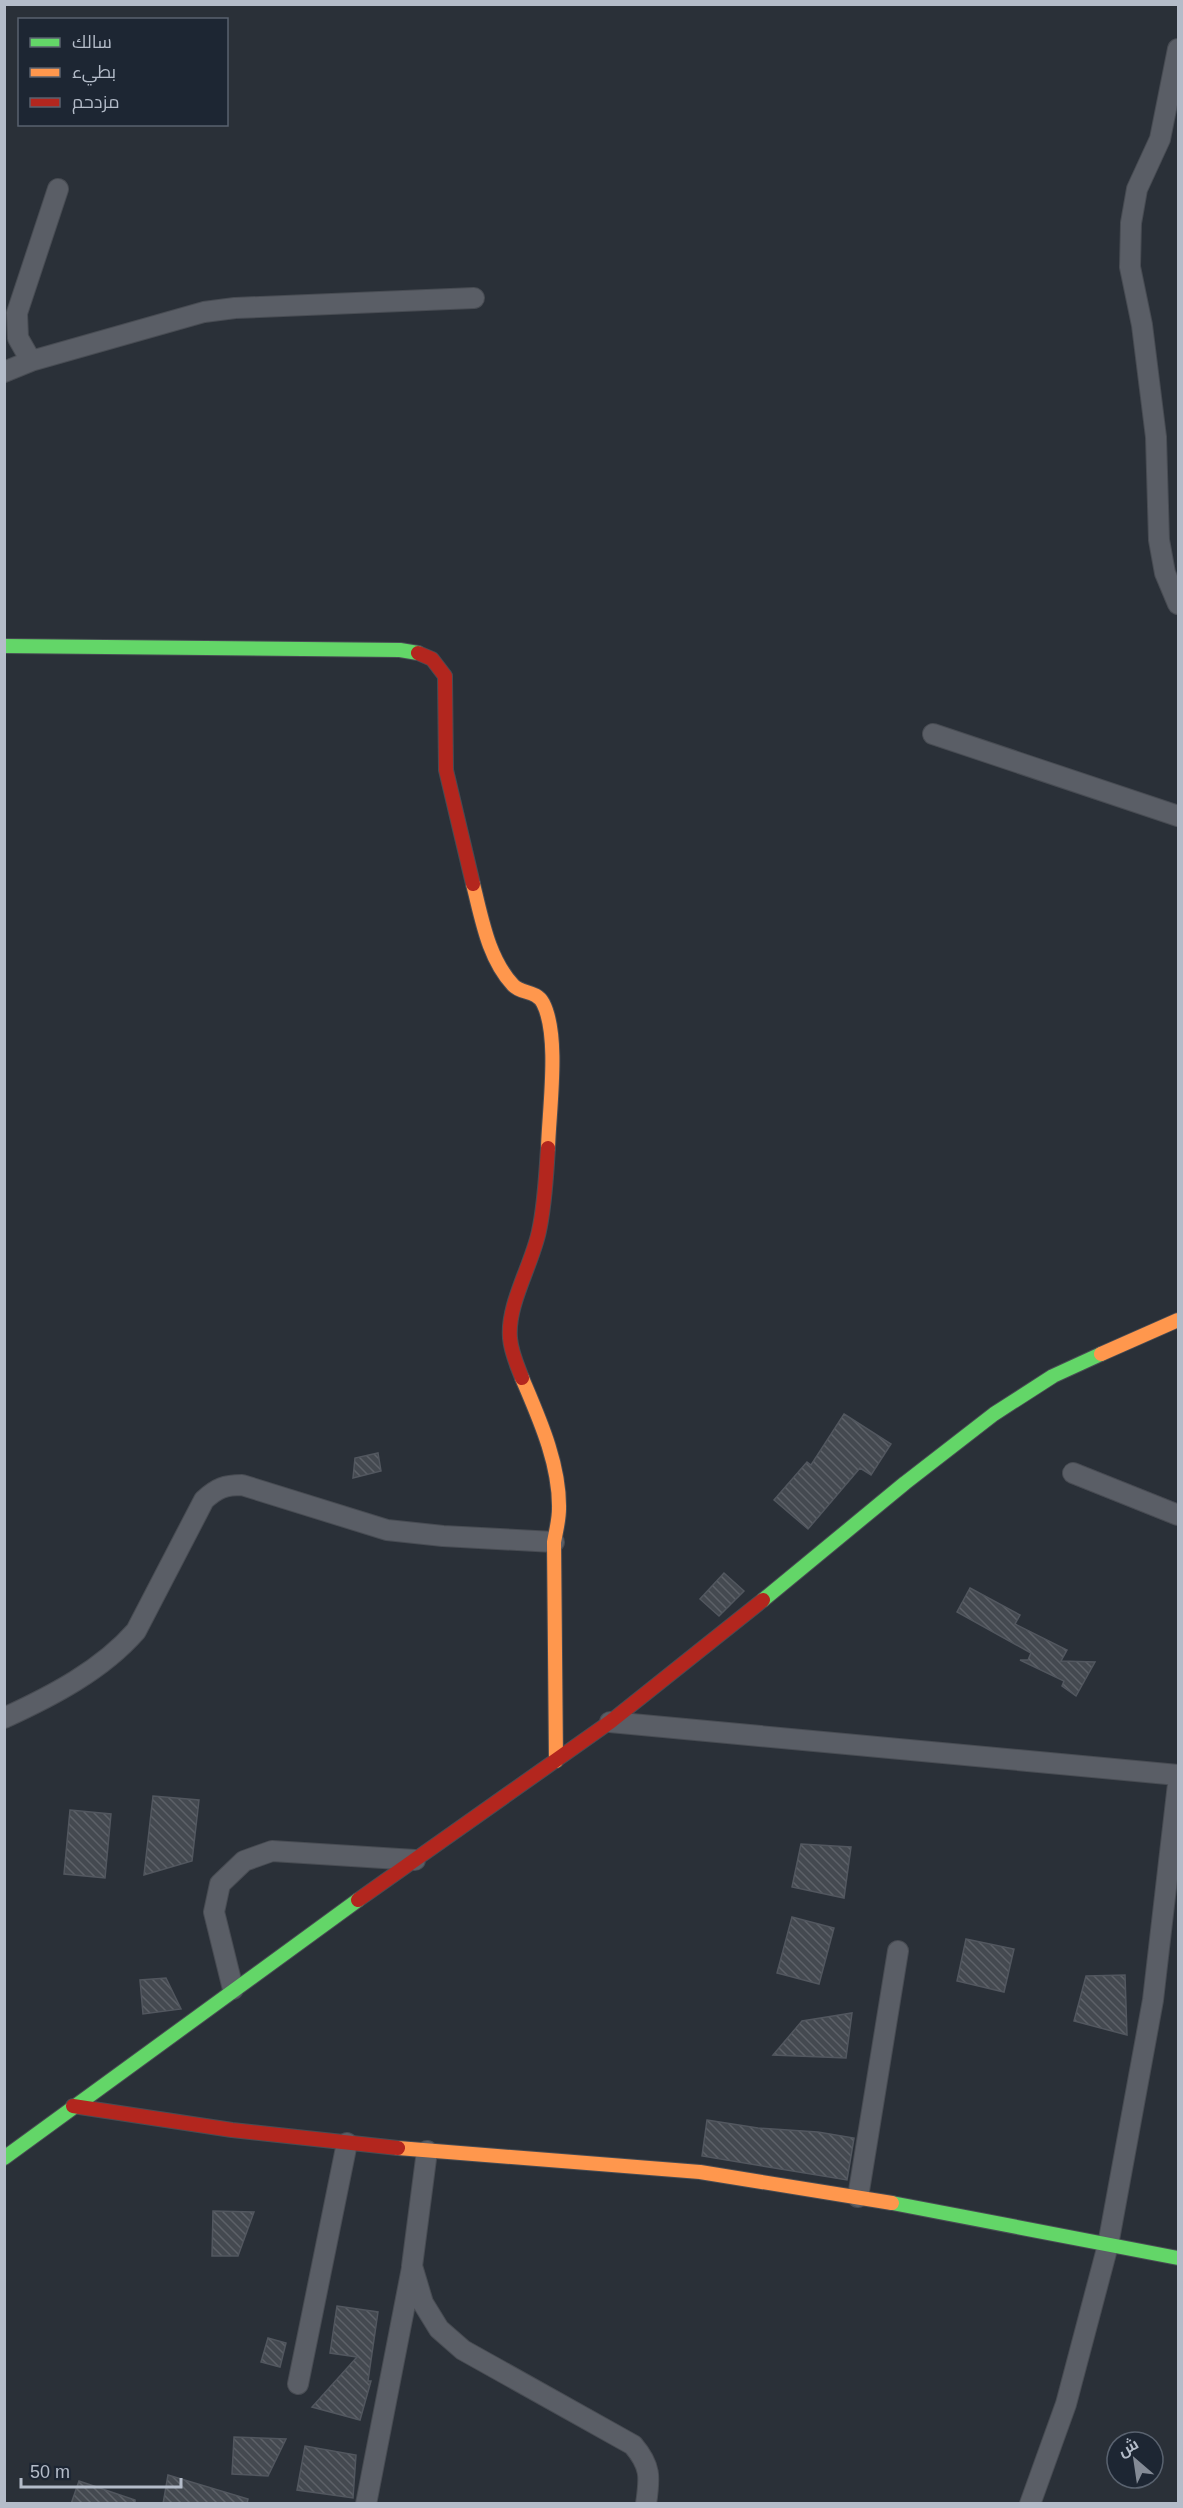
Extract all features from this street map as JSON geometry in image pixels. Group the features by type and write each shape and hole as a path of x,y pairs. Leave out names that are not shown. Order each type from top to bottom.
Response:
{"street":[{"path":"1179,49 1160,139 1137,189 1131,223 1130,267 1142,325 1156,437 1159,540 1165,573 1179,604"},
{"path":"31,361 18,338 17,313 58,189"},
{"path":"4,372 31,361 204,312 235,308 474,298"},
{"path":"4,646 400,650 426,654 439,663 445,676 446,770 481,916 496,965 515,988 531,992 542,1001 552,1047 546,1186 539,1232 511,1319 510,1338 514,1358 542,1425 552,1458 559,1509 554,1542 556,1761"},
{"path":"933,734 1179,816"},
{"path":"4,2158 233,1989 610,1722 680,1668 905,1483 994,1414 1053,1376 1179,1320"},
{"path":"1073,1473 1179,1515"},
{"path":"4,1718 32,1706 108,1660 122,1647 136,1630 204,1500 215,1490 226,1485 242,1485 387,1530 443,1536 554,1542"},
{"path":"610,1722 1179,1775"},
{"path":"1030,2504 1066,2404 1108,2245 1153,2000 1179,1784"},
{"path":"233,1989 214,1911 220,1884 244,1861 272,1851 415,1860"},
{"path":"858,2197 898,1951"},
{"path":"73,2106 232,2130 347,2143 700,2172 858,2197 1179,2258"},
{"path":"298,2384 347,2143"},
{"path":"366,2504 412,2266 427,2151"},
{"path":"412,2266 423,2303 440,2329 463,2350 633,2445 645,2458 650,2478 646,2504"}],"building":[{"path":"844,1414 891,1444 871,1475 860,1468 808,1529 774,1500 807,1462 811,1465"},
{"path":"378,1453 381,1471 353,1478 355,1458"},
{"path":"724,1573 744,1591 719,1616 700,1599"},
{"path":"970,1588 1020,1615 1015,1624 1067,1650 1061,1661 1095,1662 1076,1696 1062,1686 1064,1681 1020,1660 1028,1660 1031,1653 957,1612"},
{"path":"153,1796 199,1800 192,1861 144,1875"},
{"path":"70,1810 111,1814 105,1878 64,1874"},
{"path":"801,1844 851,1847 844,1898 792,1887"},
{"path":"792,1917 834,1928 819,1984 777,1973"},
{"path":"966,1939 1014,1949 1004,1992 957,1981"},
{"path":"1125,1975 1127,2035 1074,2021 1086,1976"},
{"path":"166,1978 181,2009 143,2014 140,1980"},
{"path":"852,2013 846,2058 773,2055 802,2021"},
{"path":"707,2120 854,2138 847,2180 702,2156"},
{"path":"213,2211 254,2212 238,2256 212,2256"},
{"path":"337,2306 378,2312 368,2381 371,2381 360,2420 312,2407 357,2357 330,2353"},
{"path":"268,2338 286,2343 280,2367 261,2362"},
{"path":"234,2437 286,2439 268,2476 232,2474"},
{"path":"305,2446 356,2455 353,2498 297,2490"},
{"path":"168,2475 248,2499 247,2504 163,2504"},
{"path":"79,2481 135,2500 135,2504 71,2504"}],"traffic: fast":[{"path":"4,646 400,650 418,653"},
{"path":"763,1600 905,1483 994,1414 1053,1376 1101,1354"},
{"path":"4,2158 358,1900"},
{"path":"892,2203 1178,2258"}],"traffic: slow":[{"path":"473,884 487,938 497,963 516,988 540,999 548,1017 552,1053 548,1148"},
{"path":"1101,1354 1178,1320"},
{"path":"522,1378 547,1442 558,1492 559,1513 554,1542 556,1761"},
{"path":"398,2148 700,2172 892,2203"}],"traffic: jam":[{"path":"418,653 432,659 445,676 446,770 473,884"},
{"path":"522,1378 514,1358 510,1325 516,1298 539,1231 548,1148"},
{"path":"358,1900 610,1722 763,1600"},
{"path":"73,2106 232,2130 398,2148"}]}
